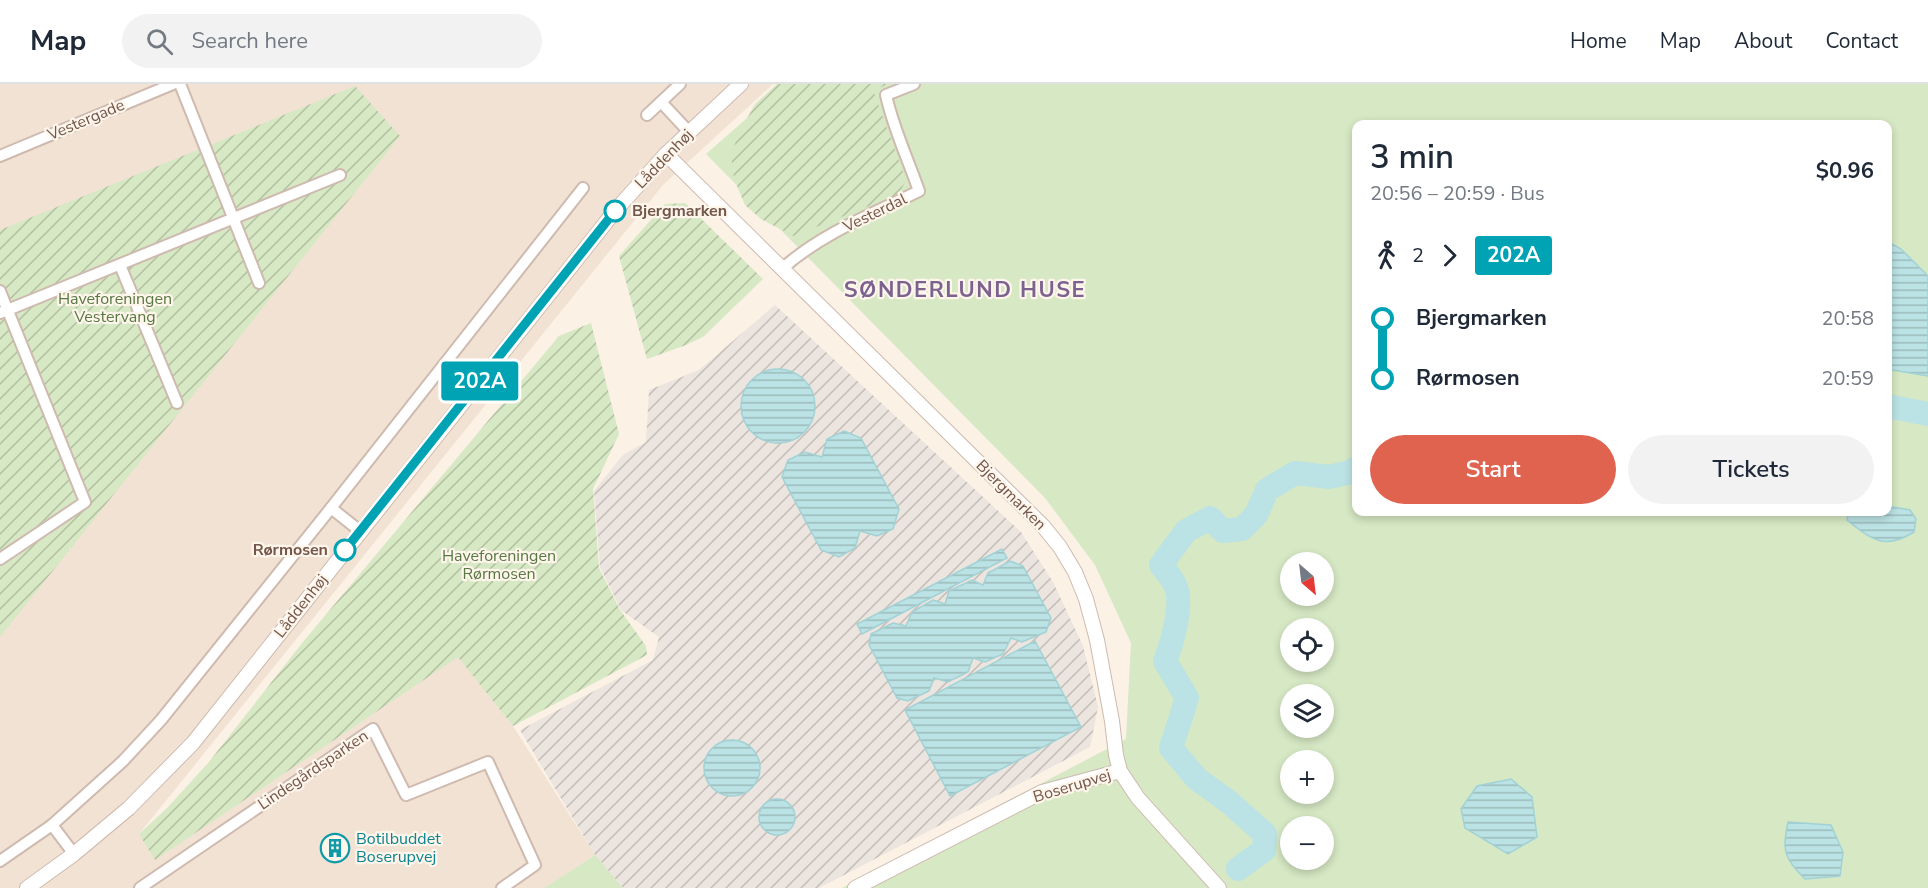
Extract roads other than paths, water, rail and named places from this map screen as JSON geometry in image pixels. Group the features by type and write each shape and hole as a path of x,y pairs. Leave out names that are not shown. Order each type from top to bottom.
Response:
{"street":[{"name":"Vestergade","path":"0,156 173,84"},
{"path":"180,84 259,282"},
{"path":"647,115 681,84"},
{"name":"Låddenhøj","path":"27,888 74,854 129,808 193,743 615,211 666,154 741,84"},
{"name":"Vesterdal","path":"783,268 798,254 849,225 919,192 905,150 891,120 886,94 914,84"},
{"path":"661,102 689,132"},
{"name":"Bjergmarken","path":"666,154 1043,526 1060,547 1083,590 1097,640 1120,771"},
{"path":"4,311 340,175"},
{"path":"0,861 52,825 123,760 161,720 332,508 583,188"},
{"path":"120,265 177,403"},
{"path":"0,291 4,311 85,502 0,559"},
{"path":"332,508 360,531"},
{"name":"Lindegårdsparken","path":"140,888 373,729 406,795 488,762 535,865 502,888"},
{"name":"Boserupvej","path":"855,888 1042,792 1120,771 1138,798 1219,888"},
{"path":"52,825 74,854"}],"water":[{"path":"1892,244 1901,249 1928,276 1928,376 1892,370"},
{"path":"771,369 785,369 799,375 809,385 815,399 813,420 799,437 785,443 771,443 757,437 747,427 741,413 741,399 747,385 757,375"},
{"path":"844,431 861,438 899,509 893,529 877,536 860,531 855,548 839,557 821,550 782,477 788,460 805,452 822,457 827,439"},
{"path":"1892,507 1910,510 1916,519 1914,532 1903,538 1886,542 1863,533 1847,520 1848,516 1892,516"},
{"path":"1002,549 1007,558 862,634 857,624"},
{"path":"1010,561 1023,566 1051,618 1046,632 1022,642 1011,638 1003,654 985,662 973,658 968,672 948,682 934,678 929,691 908,701 897,698 869,645 871,634 893,623 906,626 912,612 933,600 945,604 949,591 972,580 983,585 988,573"},
{"path":"1035,641 1081,727 950,796 905,710"},
{"path":"732,740 743,742 752,748 758,757 760,768 758,779 752,788 743,794 732,796 721,794 712,788 706,779 704,768 706,757 712,748 721,742"},
{"path":"1511,779 1532,797 1537,837 1508,854 1465,828 1461,809 1477,786"},
{"path":"777,799 790,804 795,817 790,830 777,835 764,830 759,817 764,804"},
{"path":"1788,822 1831,825 1843,852 1840,876 1805,879 1786,854 1785,841"}],"waterway":[{"path":"1892,407 1928,414"},
{"path":"1238,869 1264,850 1265,834 1229,802 1197,779 1171,748 1187,698 1165,661 1174,634 1178,602 1175,585 1161,565 1186,531 1210,518 1223,531 1242,529 1256,515 1267,490 1295,473 1329,477 1352,471"}],"place":[{"name":"Bjergmarken","path":"615,211"},
{"name":"Rørmosen","path":"345,550"},
{"name":"Botilbuddet Boserupvej","path":"335,848"}],"district":[{"name":"SØNDERLUND HUSE","path":"965,290"}],"park label":[{"name":"Haveforeningen Vestervang","path":"115,308"},
{"name":"Haveforeningen Rørmosen","path":"499,565"}]}
